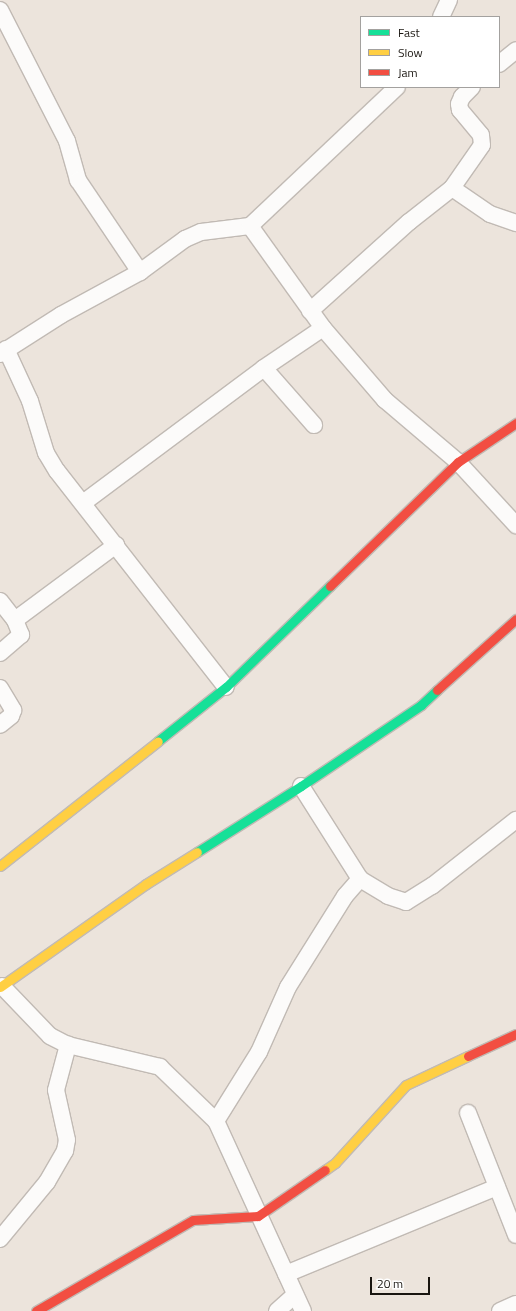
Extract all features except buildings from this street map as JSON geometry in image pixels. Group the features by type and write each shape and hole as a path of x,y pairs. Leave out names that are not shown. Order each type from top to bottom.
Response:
{"street":[{"path":"441,16 449,0"},
{"path":"0,10 67,141 78,180 140,272"},
{"path":"500,63 516,50"},
{"path":"226,686 83,503 46,453 26,390 3,351 61,315 140,272 185,239 201,232 250,226 396,88"},
{"path":"310,311 409,222 452,188 482,145 481,135 460,110 459,104 462,97 471,88"},
{"path":"452,188 490,214 516,223"},
{"path":"250,226 323,328 385,400 458,462 516,525"},
{"path":"83,503 264,368 323,328"},
{"path":"264,368 314,425"},
{"path":"0,866 226,686 458,462 516,423"},
{"path":"15,620 116,545"},
{"path":"0,601 15,620 21,635 0,653"},
{"path":"303,1311 258,1216 216,1121 160,1067 68,1045 50,1036 1,987 146,884 301,786 421,706 516,619"},
{"path":"0,688 13,710 11,716 0,725"},
{"path":"301,786 360,878 388,896 406,902 432,886 516,820"},
{"path":"216,1121 259,1052 288,987 345,896 360,878"},
{"path":"36,1311 193,1220 258,1216 335,1163 406,1086 516,1034"},
{"path":"0,1239 47,1182 65,1151 68,1140 56,1090 68,1045"},
{"path":"468,1113 516,1235"},
{"path":"286,1274 497,1187"},
{"path":"277,1311 295,1295"},
{"path":"500,1311 516,1304"}],"traffic: fast":[{"path":"158,741 226,687 330,586"},
{"path":"197,852 301,786 421,705 437,690"}],"traffic: slow":[{"path":"0,866 158,741"},
{"path":"0,987 146,884 197,852"},
{"path":"325,1170 335,1163 406,1085 468,1056"}],"traffic: jam":[{"path":"330,586 458,462 516,423"},
{"path":"437,690 516,619"},
{"path":"468,1056 516,1034"},
{"path":"36,1311 193,1220 258,1216 325,1170"}]}
